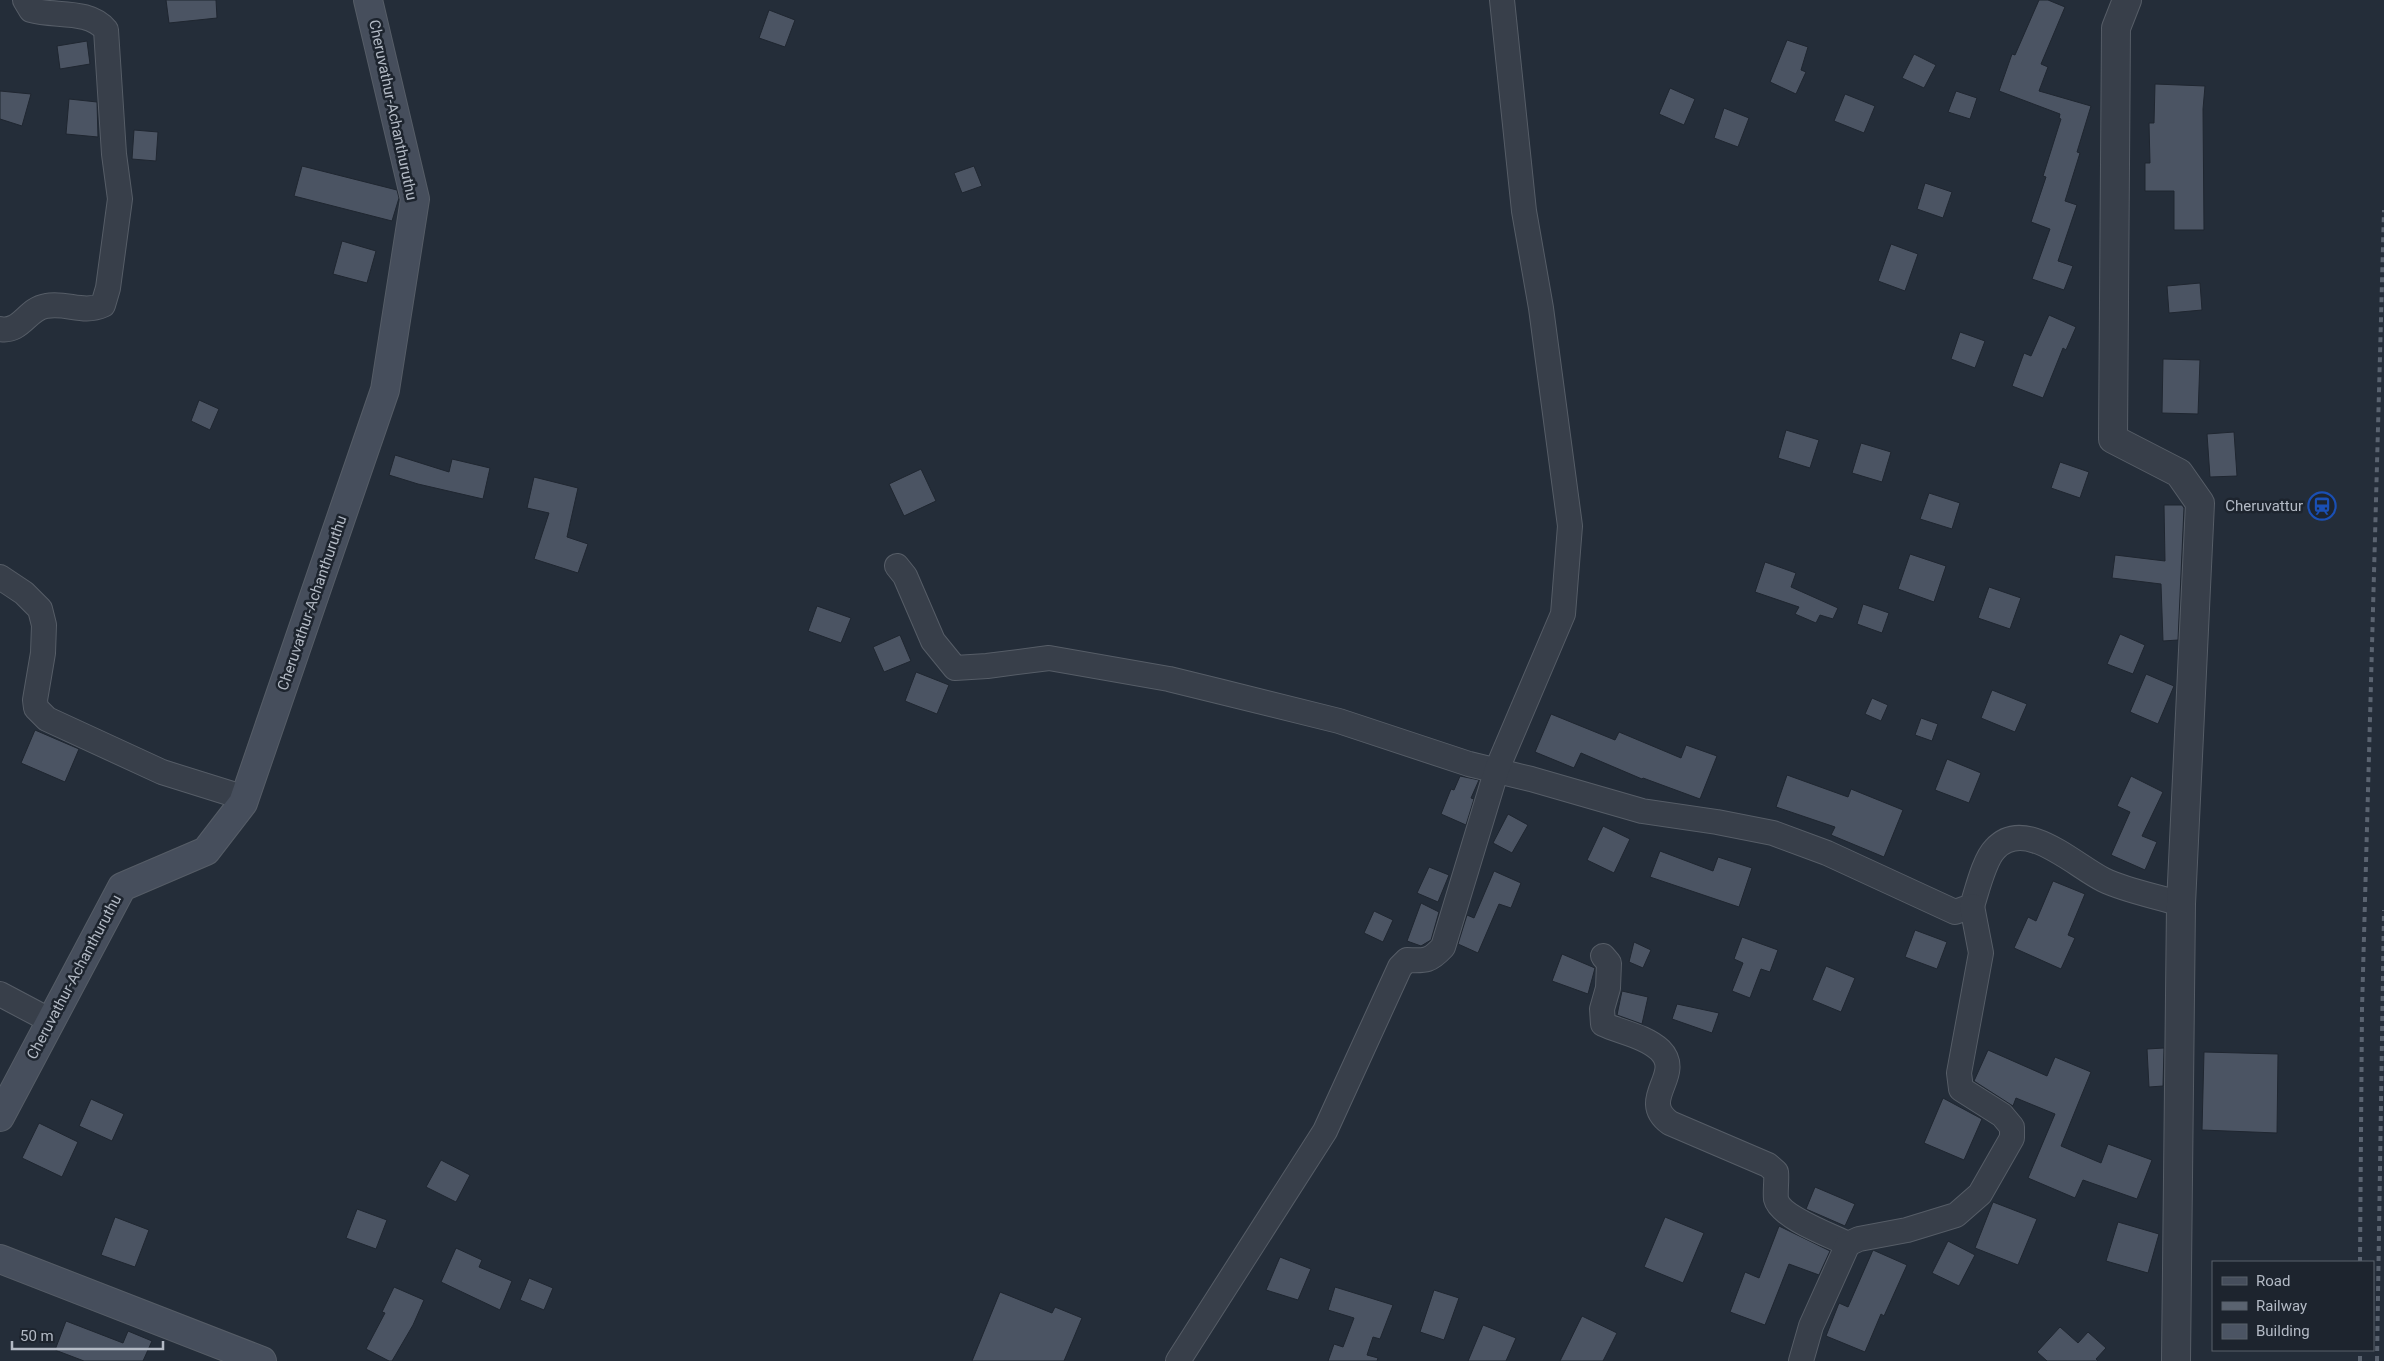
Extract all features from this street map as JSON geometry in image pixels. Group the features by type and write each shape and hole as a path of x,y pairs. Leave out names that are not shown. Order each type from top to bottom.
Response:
{"main road":[{"name":"Cheruvathur-Achanthuruthu","path":"0,1117 122,887 206,851 245,798 385,390 415,199 368,0"},
{"path":"0,1259 262,1361"}],"street":[{"path":"0,329 6,330 20,325 30,314 46,306 91,310 103,305 108,288 120,199 114,154 106,30 91,20 70,14 47,14 31,10 25,0"},
{"path":"1178,1361 1324,1131 1400,967 1407,960 1425,961 1434,956 1443,947 1497,770 1563,614 1570,526 1541,308 1524,211 1502,0"},
{"path":"2127,0 2116,28 2113,439 2179,473 2200,503 2181,904 2176,1361"},
{"path":"897,566 905,576 933,640 955,668 1049,658 1169,679 1340,721 1469,764 1497,770 1642,811 1773,833 1827,853 1955,912 1972,906"},
{"path":"0,577 24,593 40,609 44,625 35,700 36,708 47,719 162,772 245,798"},
{"path":"1801,1361 1812,1326 1848,1244 1859,1239 1907,1230 1956,1215 1980,1194 2012,1138 2012,1127 2002,1115 1961,1089 1959,1073 1981,953 1972,906 1994,849 2010,839 2027,836 2104,880 2181,904"},
{"path":"1603,956 1609,963 1608,988 1602,1009 1602,1024 1648,1042 1666,1058 1667,1071 1657,1107 1660,1116 1670,1123 1768,1165 1776,1172 1776,1199 1781,1208 1797,1219 1848,1244"},
{"path":"0,994 51,1022"}],"building":[{"path":"166,0 216,0 217,18 169,23"},
{"path":"2039,0 2048,0 2065,7 2041,64 2048,67 2039,91 2091,106 2077,152 2080,153 2065,201 2077,205 2058,261 2073,266 2064,290 2032,279 2050,229 2031,222 2046,177 2043,176 2061,119 2059,118 2060,114 1999,91 2012,54 2015,55"},
{"path":"769,10 795,20 785,47 759,38"},
{"path":"1787,40 1808,47 1801,70 1806,72 1796,94 1770,82"},
{"path":"87,41 90,64 60,69 57,46"},
{"path":"1914,54 1936,65 1924,88 1902,78"},
{"path":"2155,84 2205,86 2203,109 2204,230 2174,230 2174,191 2145,191 2145,163 2150,163 2149,123 2154,123"},
{"path":"1670,88 1695,99 1684,125 1659,114"},
{"path":"0,91 31,94 22,126 0,119"},
{"path":"1956,91 1977,98 1970,119 1948,112"},
{"path":"1845,94 1875,106 1864,133 1834,121"},
{"path":"69,99 97,102 98,137 66,134"},
{"path":"1724,108 1749,118 1738,147 1714,138"},
{"path":"134,130 158,132 156,161 132,159"},
{"path":"302,166 397,190 399,198 392,221 294,196"},
{"path":"974,166 982,186 962,193 954,173"},
{"path":"1925,183 1952,192 1943,218 1917,209"},
{"path":"342,241 376,251 367,283 333,274"},
{"path":"1891,244 1918,254 1905,291 1878,281"},
{"path":"2200,283 2202,310 2169,313 2167,286"},
{"path":"2049,315 2076,327 2066,350 2063,348 2043,398 2012,386 2024,353 2031,356"},
{"path":"1960,332 1985,341 1975,368 1951,359"},
{"path":"2163,359 2200,360 2198,414 2162,413"},
{"path":"199,400 219,409 210,430 191,421"},
{"path":"1786,430 1819,440 1810,468 1778,458"},
{"path":"2234,432 2237,476 2210,477 2207,434"},
{"path":"1861,443 1891,452 1882,482 1852,473"},
{"path":"395,455 449,472 452,459 490,468 483,499 418,484 389,475"},
{"path":"2060,462 2089,472 2080,498 2051,488"},
{"path":"921,469 936,501 904,516 889,484"},
{"path":"534,477 578,488 567,537 588,544 578,573 534,559 549,513 527,508"},
{"path":"1929,493 1960,503 1952,529 1920,519"},
{"path":"2164,505 2182,505 2184,508 2178,640 2163,641 2161,584 2112,578 2115,555 2165,561"},
{"path":"1910,554 1946,566 1934,602 1898,589"},
{"path":"1765,562 1796,573 1791,587 1838,608 1833,619 1820,615 1816,623 1795,614 1799,607 1755,592"},
{"path":"1989,587 2021,598 2010,629 1978,618"},
{"path":"1863,604 1889,613 1882,633 1857,624"},
{"path":"817,606 851,618 841,643 808,631"},
{"path":"2120,634 2145,645 2133,674 2107,664"},
{"path":"900,635 911,661 884,672 873,647"},
{"path":"916,672 949,685 937,714 905,701"},
{"path":"2146,674 2174,686 2158,724 2130,712"},
{"path":"1992,690 2027,704 2015,732 1981,718"},
{"path":"1872,698 1888,705 1881,721 1865,714"},
{"path":"1551,714 1615,740 1619,732 1681,758 1686,745 1717,756 1700,799 1642,779 1581,753 1574,768 1535,752"},
{"path":"1921,718 1938,724 1932,741 1915,735"},
{"path":"35,730 79,749 65,782 21,763"},
{"path":"1947,759 1981,773 1969,803 1935,790"},
{"path":"1787,775 1848,797 1851,789 1903,810 1884,857 1831,835 1835,827 1776,807"},
{"path":"1460,776 1479,780 1471,798 1474,799 1466,825 1441,814 1451,789 1454,790"},
{"path":"2131,776 2163,792 2142,836 2157,842 2145,870 2111,855 2130,812 2117,806"},
{"path":"1508,814 1528,825 1512,853 1493,843"},
{"path":"1603,826 1630,839 1614,873 1587,860"},
{"path":"1660,851 1713,871 1718,857 1752,868 1739,907 1650,877"},
{"path":"1429,867 1449,875 1438,902 1417,893"},
{"path":"1494,871 1521,883 1511,908 1499,904 1478,953 1458,944 1467,915 1474,918"},
{"path":"2053,881 2085,894 2068,935 2075,938 2061,969 2014,948 2028,917 2036,921"},
{"path":"1421,903 1439,912 1431,940 1421,946 1407,941"},
{"path":"1374,911 1393,920 1383,942 1364,933"},
{"path":"1915,930 1947,942 1937,969 1905,957"},
{"path":"1742,937 1778,950 1770,972 1761,969 1750,998 1732,991 1743,963 1734,959"},
{"path":"1634,942 1651,950 1643,968 1629,962"},
{"path":"1562,954 1595,968 1588,994 1552,981"},
{"path":"1826,966 1855,978 1841,1012 1812,1000"},
{"path":"1622,991 1648,997 1642,1024 1617,1015"},
{"path":"1677,1004 1719,1013 1712,1033 1672,1019"},
{"path":"2164,1048 2163,1086 2149,1087 2147,1049"},
{"path":"1988,1050 2047,1076 2055,1057 2091,1072 2061,1146 2101,1163 2108,1144 2152,1160 2137,1199 2083,1180 2075,1198 2028,1178 2055,1114 2016,1098 2013,1106 1974,1081"},
{"path":"2204,1052 2278,1054 2277,1133 2202,1130"},
{"path":"1943,1098 1982,1119 1964,1160 1924,1143"},
{"path":"91,1099 124,1114 112,1141 79,1126"},
{"path":"39,1123 78,1142 62,1177 22,1158"},
{"path":"441,1160 470,1175 456,1202 426,1187"},
{"path":"1815,1187 1855,1204 1845,1226 1806,1209"},
{"path":"1993,1202 2037,1219 2018,1265 1975,1248"},
{"path":"357,1209 387,1220 376,1249 346,1238"},
{"path":"115,1217 149,1230 135,1267 101,1255"},
{"path":"1665,1217 1704,1233 1683,1283 1644,1267"},
{"path":"2118,1222 2159,1234 2148,1273 2106,1261"},
{"path":"1779,1226 1830,1251 1819,1275 1789,1264 1765,1325 1730,1312 1745,1272 1759,1278"},
{"path":"1948,1241 1975,1255 1959,1286 1932,1273"},
{"path":"456,1248 482,1260 479,1267 512,1281 500,1310 441,1282"},
{"path":"1873,1250 1907,1265 1884,1316 1881,1314 1865,1352 1826,1336 1839,1303 1848,1307"},
{"path":"1280,1257 1311,1269 1298,1300 1266,1290"},
{"path":"529,1278 553,1288 544,1310 520,1300"},
{"path":"394,1287 424,1300 413,1325 392,1361 389,1361 366,1349 385,1313 382,1312"},
{"path":"1335,1287 1393,1305 1380,1339 1373,1337 1367,1355 1378,1358 1377,1361 1328,1361 1334,1344 1343,1347 1354,1318 1328,1310"},
{"path":"1434,1290 1459,1298 1444,1340 1420,1332"},
{"path":"1000,1292 1052,1313 1055,1307 1082,1318 1064,1361 972,1361"},
{"path":"1582,1316 1617,1333 1603,1361 1560,1361"},
{"path":"66,1321 123,1343 128,1331 152,1341 143,1361 84,1361 55,1350"},
{"path":"1483,1325 1516,1338 1506,1361 1468,1361"},
{"path":"2060,1327 2078,1343 2088,1332 2106,1348 2096,1359 2098,1361 2047,1361 2037,1352"}],"railway":[{"path":"2360,1261 2362,1009 2384,210"},
{"path":"2377,1361 2384,910"},
{"path":"2360,1351 2360,1361"}],"place":[{"name":"Cheruvattur","path":"2322,506"}]}
